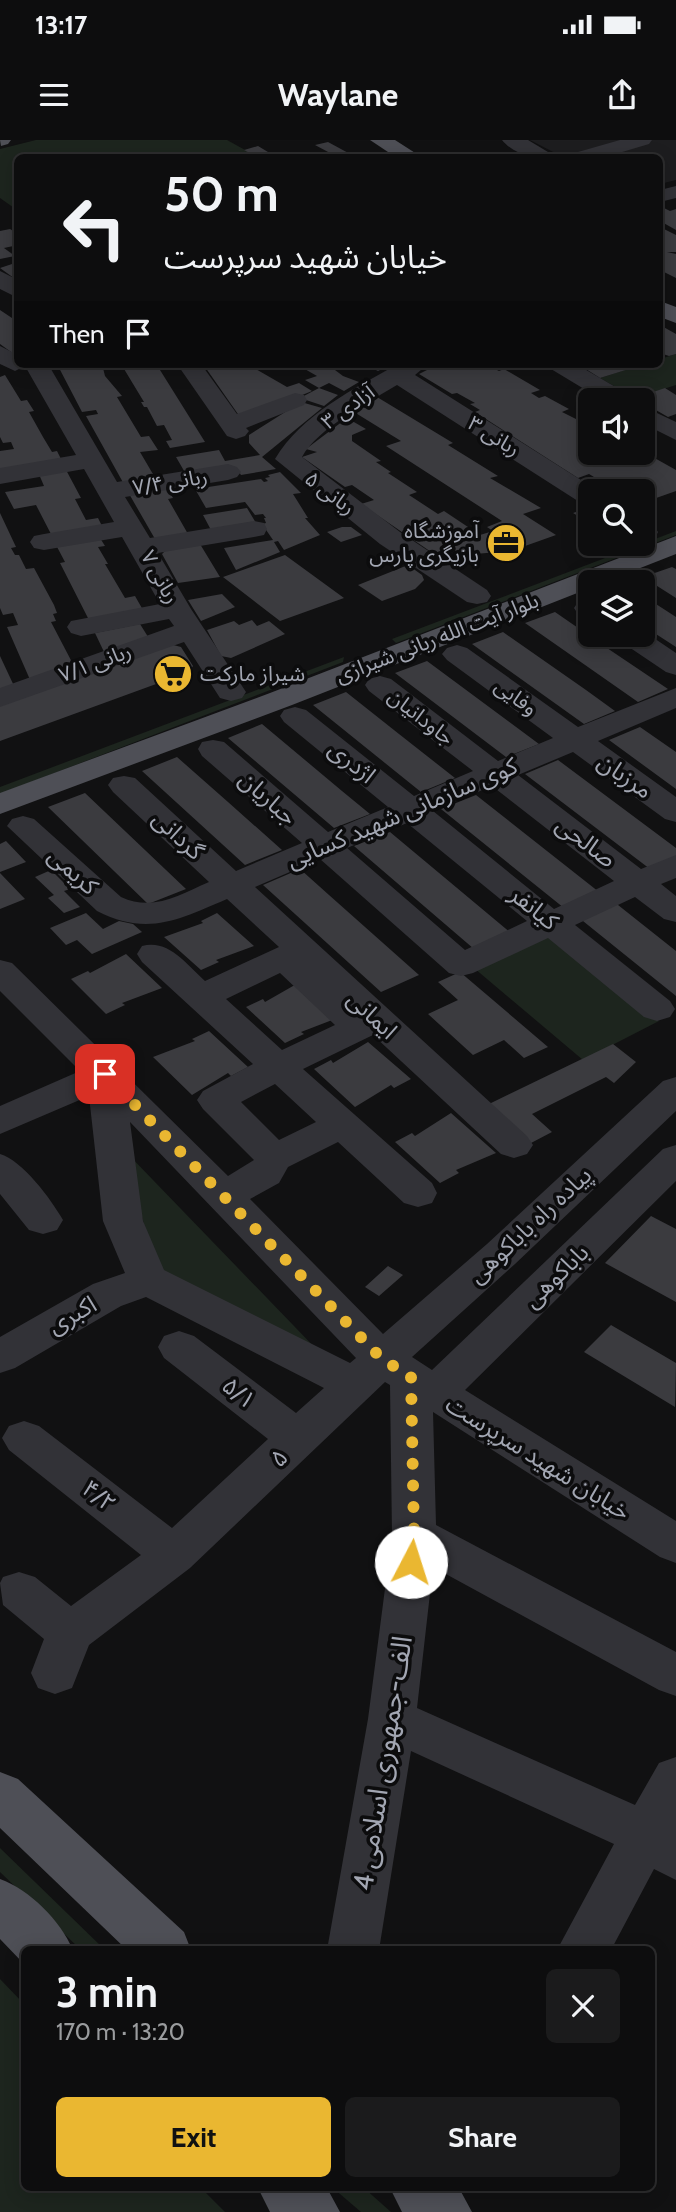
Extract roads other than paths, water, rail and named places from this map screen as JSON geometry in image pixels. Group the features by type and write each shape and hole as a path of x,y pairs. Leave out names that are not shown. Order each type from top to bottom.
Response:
{"main road":[{"path":"380,140 406,154"},
{"path":"358,144 376,154"},
{"path":"655,528 676,520"},
{"name":"بلوار آیت الله ربانی شیرازی","path":"12,815 376,662 676,544"},
{"name":"بلوار آیت الله ربانی شیرازی","path":"0,777 231,692 376,662 477,596 582,556"},
{"path":"0,1796 161,1946"},
{"path":"0,1903 43,1946"},
{"path":"289,2191 311,2212"},
{"path":"421,2191 443,2212"}],"street":[{"path":"512,140 540,154"},
{"path":"592,154 642,140"},
{"name":"ربانی ۷","path":"18,368 92,460 184,620 231,692"},
{"path":"192,368 233,427 295,400"},
{"path":"566,368 600,388"},
{"name":"۳ آزادی","path":"288,459 298,445 392,372"},
{"name":"ربانی ۳","path":"392,372 578,489"},
{"path":"655,420 676,432"},
{"name":"ربانی ۵","path":"288,459 390,538 477,596"},
{"path":"0,476 92,460"},
{"name":"ربانی ۷/۴","path":"111,491 228,472"},
{"path":"44,542 254,529"},
{"path":"80,625 184,620"},
{"name":"ربانی ۷/۱","path":"0,698 184,620"},
{"path":"648,647 676,666"},
{"name":"وفایی","path":"457,654 574,740"},
{"name":"جاودانیان","path":"376,662 495,774"},
{"name":"کوی سازمانی شهید کسایی","path":"126,912 148,916 165,913 676,697"},
{"name":"اژدری","path":"295,716 409,809"},
{"name":"مرزبان","path":"574,740 676,812"},
{"name":"جباریان","path":"213,748 461,965 552,922"},
{"name":"صالحی","path":"495,774 676,912"},
{"name":"گردانی","path":"124,785 231,885"},
{"name":"کیانفر","path":"409,809 657,1009"},
{"name":"کریمی","path":"12,815 109,904 126,912"},
{"path":"552,922 676,865"},
{"name":"ایمانی","path":"231,885 514,1145"},
{"path":"154,954 418,1194"},
{"path":"203,996 284,957 359,1028 276,1067 216,1100 275,1157"},
{"name":"خیابان شهید سرپرست","path":"0,971 224,1196 396,1378"},
{"path":"0,1121 105,1074 123,1221 148,1280"},
{"name":"پیاده راه باباکوهی","path":"396,1378 501,1254 676,1090"},
{"path":"224,1196 265,1173 275,1157 341,1125"},
{"name":"باباکوهی","path":"396,1378 676,1158"},
{"path":"0,1167 43,1220"},
{"name":"خیابان شهید سرپرست","path":"148,1280 396,1378 676,1544"},
{"name":"اکبری","path":"0,1357 107,1295 148,1280"},
{"name":"۵/۱","path":"179,1346 299,1439"},
{"name":"۵","path":"19,1591 63,1653 299,1439 396,1378"},
{"name":"4 الف-جمهوری اسلامی","path":"354,1946 392,1719 414,1535 396,1378"},
{"name":"۴/۲","path":"24,1438 174,1555"},
{"path":"414,1535 676,1675"},
{"path":"392,1719 662,1845"},
{"path":"586,1946 662,1845 676,1779"}],"place":[{"name":"آموزشگاه بازیگری پارس","path":"506,543"},
{"name":"شیراز مارکت","path":"173,674"}]}
